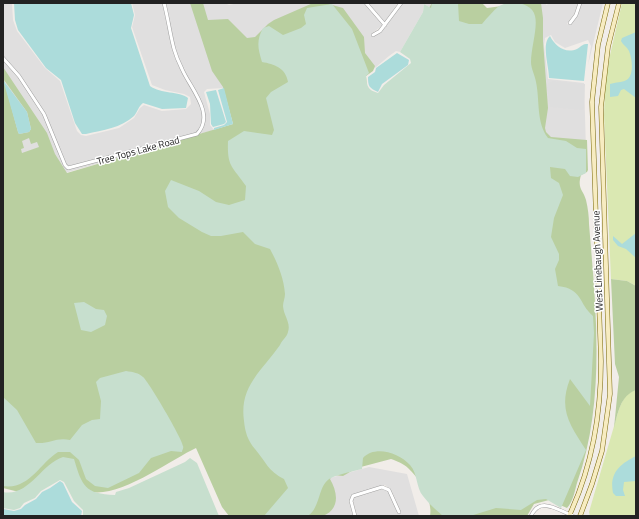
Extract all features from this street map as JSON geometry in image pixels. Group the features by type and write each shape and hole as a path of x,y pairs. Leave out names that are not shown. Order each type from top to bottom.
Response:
{"main road":[{"name":"West Linebaugh Avenue","path":"571,516 591,454 600,395 601,360 592,106 597,52 608,3"},
{"name":"West Linebaugh Avenue","path":"580,516 602,451 610,394 601,107 608,47 619,3"},
{"path":"592,106 601,107"}],"street":[{"name":"Tree Tops Lake Road","path":"3,58 19,76 44,114 65,165 68,168 197,134 202,128 204,119 201,105 179,63 174,48 164,3"},
{"path":"366,3 385,25"},
{"path":"373,35 380,31 400,3"},
{"path":"570,23 576,15 580,3"},
{"path":"355,516 351,501 353,496 382,487 389,490 399,512"},
{"path":"531,516 538,506 549,505 571,516"}],"shaded area":[{"path":"3,3 12,3 13,20 17,31 45,68 60,81 77,131 81,135 86,136 119,128 134,118 140,108 144,105 162,111 186,109 191,104 190,97 184,94 165,90 152,85 132,27 135,15 132,3 225,3 229,5 238,3 364,3 383,25 371,34 372,37 381,32 403,3 432,3 431,8 424,4 423,12 400,52 396,51 369,73 259,37 224,88 207,89 204,92 210,114 210,125 214,130 65,173 27,172 31,152 22,154 3,84 30,133 3,78"},
{"path":"368,3 398,3 385,22"},
{"path":"521,3 544,3 547,5 548,3 578,3 574,14 567,24 570,25 578,15 582,3 603,3 588,65 591,46 588,40 565,48 555,42 551,35 545,38 544,45 548,79 584,83 586,149 547,138 541,129"},
{"path":"553,81 585,84 584,108 582,110 550,107 547,87 548,83"},
{"path":"369,467 407,474 419,516 357,516 353,501 355,497 383,489 388,491 398,514 401,513 392,491 385,485 352,495 349,501 353,516 305,516 330,478"}],"green space":[{"path":"190,3 203,3 208,20 228,19 247,38 255,37 274,20 313,3 325,3 343,8 364,37 365,53 375,66 373,71 366,76 367,87 372,92 379,95 413,65 424,16 432,3 482,3 487,8 502,6 506,3 541,3 548,108 545,128 546,132 551,137 587,140 588,170 581,175 580,183 581,189 585,196 589,218 596,322 595,387 592,420 586,452 574,496 567,508 549,500 534,504 527,516 430,516 430,503 421,484 413,473 406,467 391,459 357,468 343,476 333,475 330,479 336,495 335,505 329,513 323,516 229,516 222,507 196,448 140,479 109,491 95,492 83,489 71,475 32,483 19,492 3,488 3,67 47,133 55,154 67,173 233,124 223,87 212,71","holes":["4,80 27,112 31,129 29,132 19,134 18,132","29,138 31,144 37,142 39,147 22,153 21,149 24,148 22,141"]},
{"path":"432,3 458,3 459,21 469,24 482,24 499,6 504,4 514,3 525,5 530,8 533,11 536,21 531,65 536,82 540,118 544,132 548,138 566,141 577,148 586,149 586,173 578,177 570,176 565,169 550,167 551,178 559,183 563,195 554,218 551,237 559,254 559,260 555,269 558,286 572,290 576,293 593,316 594,333 590,406 570,379 565,400 571,425 586,450 561,508 546,499 537,500 521,510 496,508 470,516 443,516 425,499 421,493 413,469 410,465 400,457 380,451 368,454 363,458 362,469 338,475 327,481 321,490 316,506 309,515 264,516 288,488 284,479 274,473 250,443 245,429 243,409 248,388 288,332 289,325 283,306 285,294 282,276 270,249 255,244 243,232 221,236 211,236 202,232 179,218 168,207 165,191 171,180 199,191 216,202 229,205 245,200 246,186 231,166 228,156 228,141 244,131 272,135 274,130 266,98 271,92 288,82 285,73 282,70 271,64 262,62 258,45 259,37 263,28 269,26 283,35 301,28 306,24 304,15 307,8 332,4 352,29 369,73 366,76 368,85 372,91 378,93 384,85 411,63 410,59 400,52 423,12 424,4 431,8"},
{"path":"622,3 636,3 636,286 627,281 611,279 604,115 605,85"},
{"path":"611,279 627,281 636,286 636,390 626,396 620,406 614,428 619,377 615,364"},
{"path":"84,302 96,309 104,310 107,316 105,325 91,332 81,330 74,303"},
{"path":"126,371 140,375 146,381 178,433 182,442 182,452 171,451 151,458 139,473 108,488 95,486 86,479 79,460 70,452 58,452 27,480 12,486 3,486 3,397 17,410 36,443 45,443 61,439 70,440 82,425 92,420 100,419 101,401 96,382 100,378"},
{"path":"636,390 636,516 590,516 589,512 619,409 625,397"},
{"path":"63,457 74,459 86,487 97,493 115,495 116,492 129,488 185,462 190,458 197,463 219,516 83,516 83,510 74,501 64,482 60,480 41,491 35,498 24,503 20,508 14,510 3,508 3,492 20,490 28,485 48,466"}],"water":[{"path":"14,3 131,3 134,15 131,28 150,86 154,89 180,94 188,98 186,108 162,109 143,103 134,116 118,126 82,134 75,123 61,80 46,68 18,30 15,20"},
{"path":"636,32 636,98 624,89 621,90 618,96 610,97 610,84 628,79 632,69 631,57 621,41 622,38"},
{"path":"550,36 558,46 565,50 577,49 588,44 584,81 549,78 546,44"},
{"path":"397,53 409,60 408,65 382,84 378,92 369,85 368,77 375,72 376,68"},
{"path":"3,80 27,112 31,129 29,132 19,134 18,132"},
{"path":"224,88 233,124 214,130 214,128 224,125 227,122 218,90"},
{"path":"216,90 226,122 213,127 211,124 210,104 206,92"},
{"path":"636,233 636,258 626,249 618,246 613,240 613,236 622,244"},
{"path":"636,456 636,481 624,482 623,490 625,496 616,496 613,493 612,486 614,475 625,462"},
{"path":"60,481 63,483 72,502 82,511 81,516 3,516 3,509 14,511 21,509 36,499 42,492"}]}
